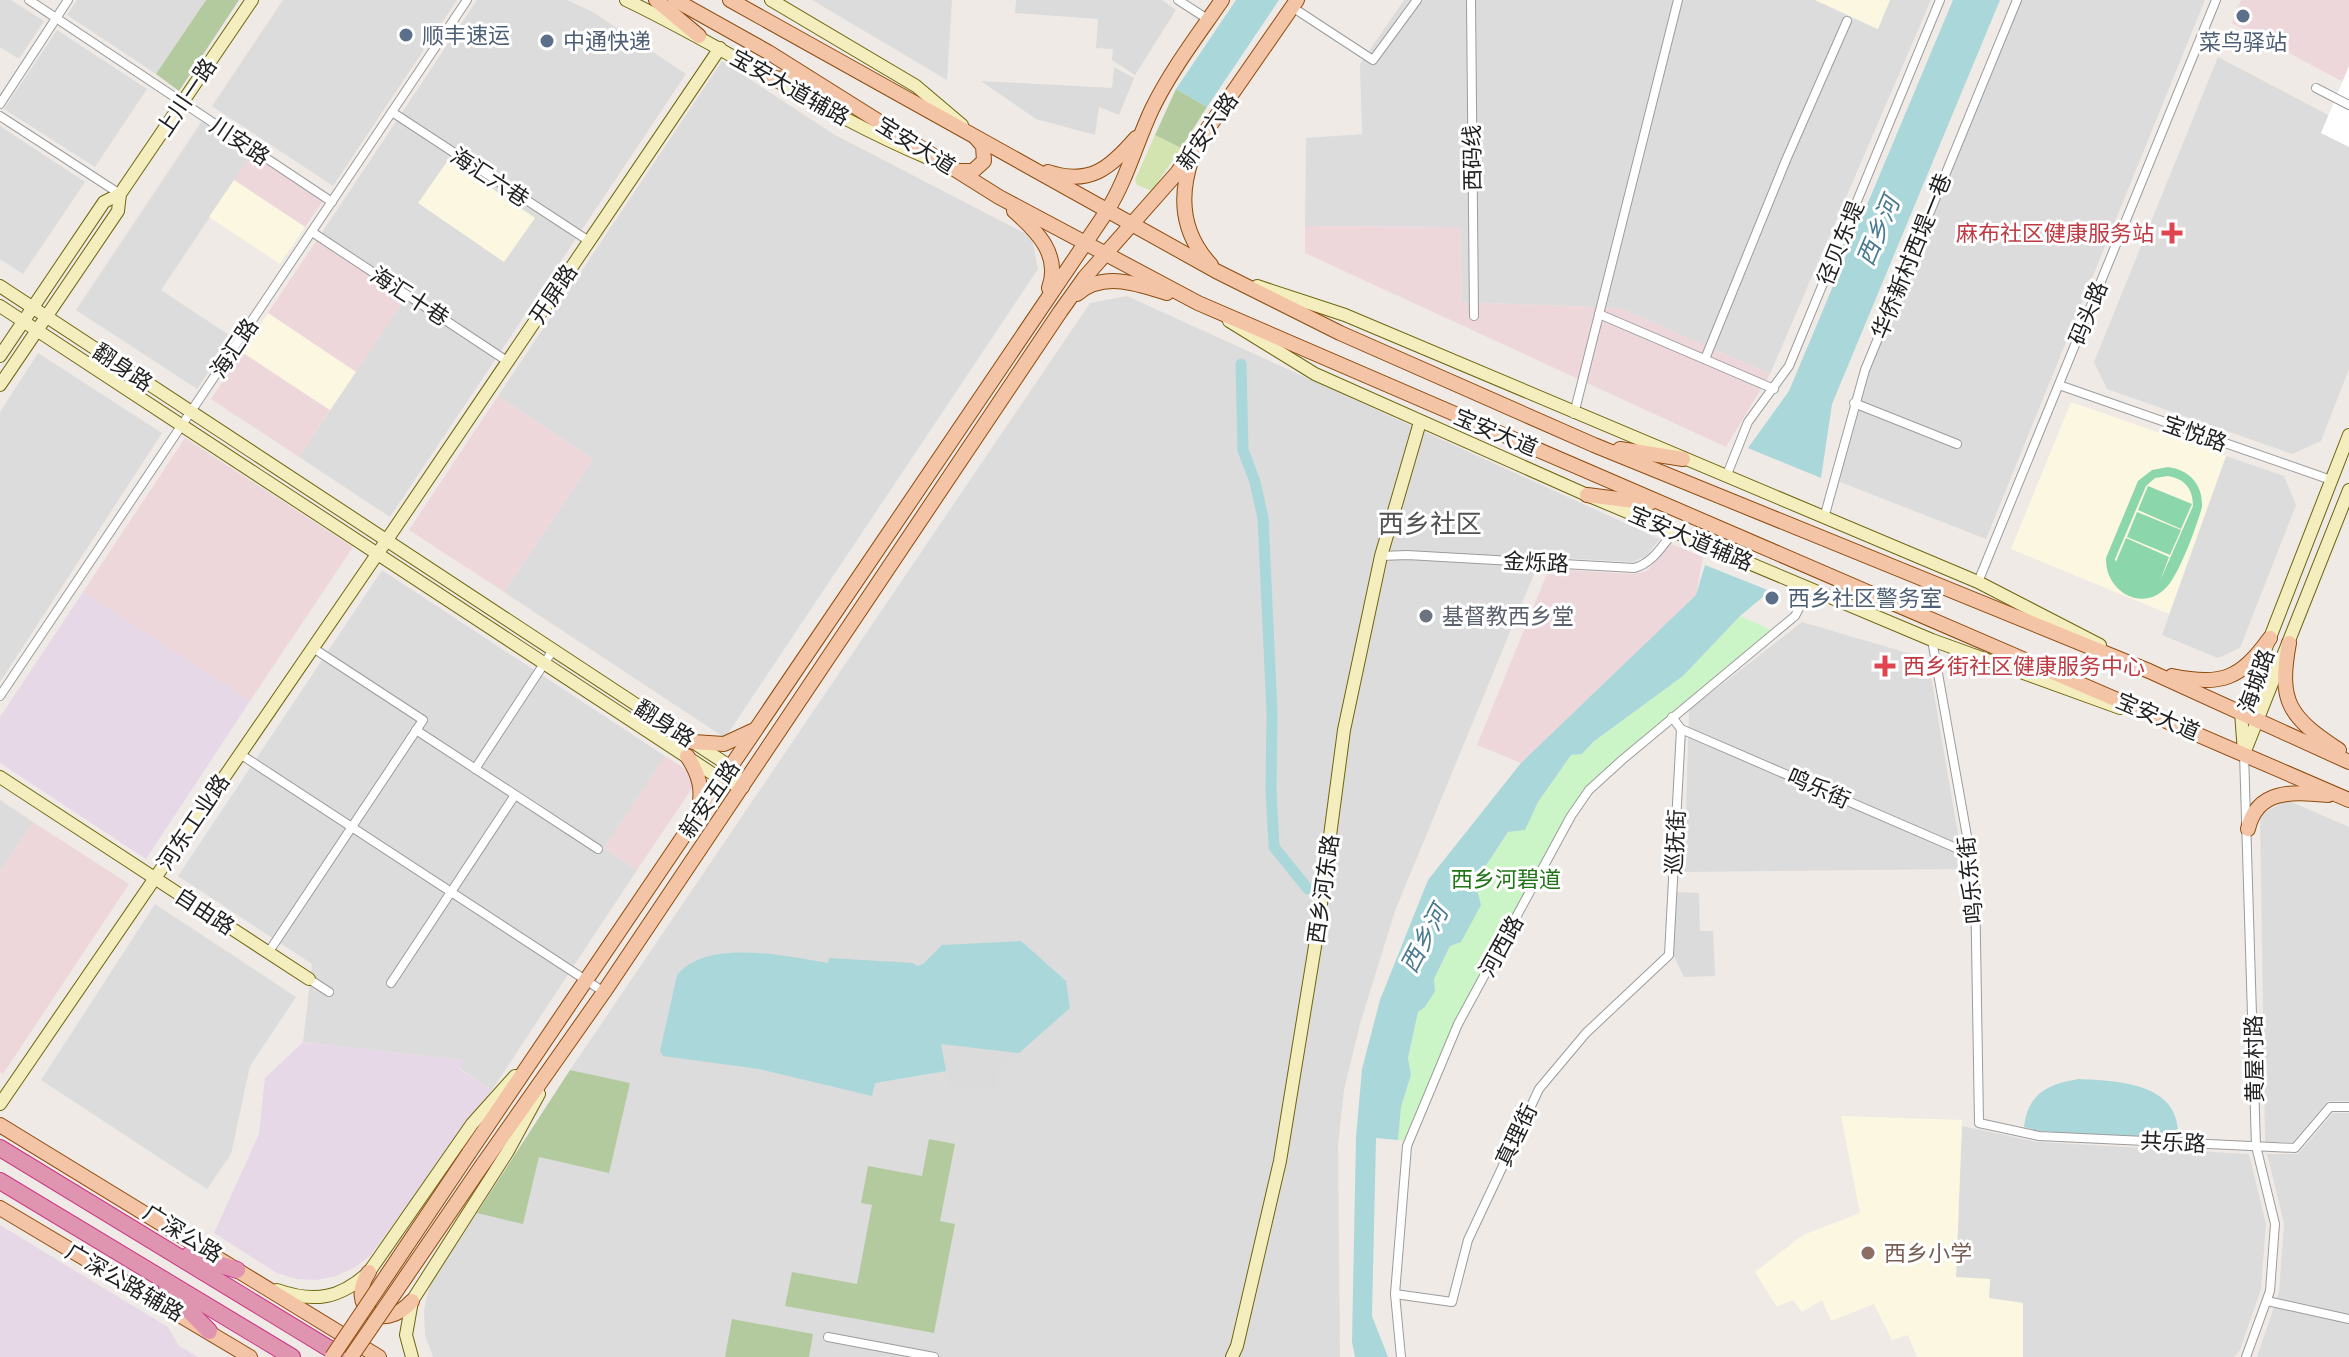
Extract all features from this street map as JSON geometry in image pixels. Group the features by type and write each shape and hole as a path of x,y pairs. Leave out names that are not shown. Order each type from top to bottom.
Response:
{"highway":[{"name":"广深公路","path":"0,1148 343,1357"},
{"path":"0,1181 292,1357"},
{"path":"166,1249 237,1270"},
{"path":"149,1270 209,1331"}],"main road":[{"name":"上川一路","path":"0,385 118,211 120,194 252,0"},
{"name":"宝安大道辅路","path":"626,0 699,36 886,140 955,169"},
{"path":"656,0 699,36"},
{"name":"宝安大道","path":"675,0 815,82 999,197 1198,303 2346,799"},
{"name":"宝安大道","path":"730,0 1216,271 1340,333 1594,445 2149,671 2349,759"},
{"path":"771,0 916,86 976,138 985,151 981,165 969,172 955,169"},
{"path":"1086,242 1120,188 1142,131 1162,91 1222,0"},
{"name":"新安六路","path":"1106,253 1199,144 1294,4"},
{"name":"开屏路","path":"386,540 720,48"},
{"path":"773,78 815,82"},
{"path":"1014,160 1063,177 1086,176 1115,161 1142,131"},
{"path":"1199,144 1184,190 1184,217 1197,248 1216,271 1345,315 1978,582 2149,671 2194,679 2229,677 2248,666 2270,638"},
{"name":"上川一路","path":"0,356 104,202 120,194"},
{"path":"999,197 1031,227 1051,257 1054,271 1042,305"},
{"name":"新安五路","path":"332,1357 1086,242"},
{"name":"新安五路","path":"351,1357 604,992 1060,312 1106,253"},
{"path":"1060,312 1081,291 1106,282 1137,284 1198,303"},
{"path":"3,288 25,297 48,285"},
{"name":"翻身路","path":"3,288 553,650 690,749 722,780 743,787"},
{"path":"63,293 59,318 71,333"},
{"name":"宝安大道辅路","path":"1198,303 1298,365 1587,495 1932,640 2202,735"},
{"path":"0,306 11,319 13,327 9,342"},
{"name":"翻身路","path":"0,306 545,663 690,749 731,767 743,787"},
{"path":"23,353 38,343 54,343 62,347"},
{"name":"西乡河东路","path":"1235,1353 1280,1161 1317,934 1344,730 1381,556 1420,422"},
{"name":"海城路","path":"2244,753 2241,712 2349,435"},
{"path":"1594,445 1683,459"},
{"name":"海城路","path":"2244,753 2349,490"},
{"path":"1587,495 1671,506"},
{"name":"河东工业路","path":"0,1104 386,540"},
{"path":"2289,643 2284,677 2288,700 2300,719 2349,759"},
{"path":"696,818 701,787 690,749 724,744 743,737 761,723"},
{"name":"自由路","path":"0,777 309,979"},
{"path":"2248,829 2255,811 2267,798 2289,793 2346,799"},
{"path":"541,1046 472,1124 369,1272 361,1287 361,1296 369,1311 392,1317 412,1301 508,1151 557,1060"},
{"path":"0,1125 379,1357"},
{"name":"广深公路辅路","path":"0,1208 250,1357"},
{"path":"261,1284 293,1295 332,1296 345,1292 369,1272"},
{"path":"412,1301 406,1335 412,1357"}],"street":[{"name":"川安路","path":"29,0 332,202"},
{"path":"0,104 68,0"},
{"name":"海汇路","path":"0,696 467,0"},
{"path":"1178,0 1209,20"},
{"path":"1294,4 1373,60 1417,0"},
{"name":"西码线","path":"1471,0 1474,316"},
{"path":"1574,414 1678,0"},
{"name":"径贝东堤","path":"1728,478 1748,422 1789,366 1940,0"},
{"name":"华侨新村西堤一巷","path":"1824,518 1854,403 1878,333 2017,0"},
{"name":"码头路","path":"1978,582 2216,0"},
{"path":"1705,359 1786,160 1847,21"},
{"path":"2316,88 2349,105"},
{"name":"海汇六巷","path":"392,112 589,241"},
{"path":"0,116 120,194"},
{"name":"海汇十巷","path":"312,232 507,361"},
{"path":"1599,314 1774,389"},
{"name":"宝悦路","path":"2059,385 2331,480"},
{"path":"1854,403 1957,444"},
{"name":"金烁路","path":"1381,556 1634,568 1650,561 1674,531"},
{"name":"河西路","path":"1401,1357 1395,1294 1407,1146 1458,1024 1581,801 1600,780 1672,717 1795,616 1810,587"},
{"name":"鸣乐东街","path":"1932,640 1975,881 1979,1123"},
{"path":"268,953 423,720 313,648"},
{"path":"475,769 553,650"},
{"name":"鸣乐街","path":"1672,717 1681,729 1970,854"},
{"name":"巡抚街","path":"1669,955 1681,729"},
{"path":"416,730 598,849"},
{"name":"黄屋村路","path":"2244,753 2256,1146 2275,1224 2270,1291 2246,1357"},
{"path":"240,754 604,992"},
{"path":"391,983 515,795"},
{"name":"真理街","path":"1395,1294 1452,1302 1468,1240 1539,1089 1586,1033 1669,955"},
{"name":"自由路","path":"309,979 329,992"},
{"name":"共乐路","path":"1979,1123 2039,1136 2295,1148 2330,1107 2349,1107"},
{"path":"2267,1301 2349,1319"},
{"path":"828,1337 934,1357"}],"shaded area":[{"path":"0,0 11,0 44,21 19,59 0,47"},
{"path":"77,0 206,0 156,74 67,15"},
{"path":"283,0 457,0 333,186 212,106"},
{"path":"477,0 567,0 593,12 686,74 390,517 299,457 407,295 319,237"},
{"path":"812,0 952,0 947,80"},
{"path":"1016,0 1162,0 1176,10 1135,75 1112,60 1113,49 1096,48 1098,19 1015,13"},
{"path":"1404,0 1815,0 1877,29 1890,0 1931,0 1770,374 1620,308 1462,302 1460,227 1305,226 1306,138 1362,134 1360,64"},
{"path":"1815,0 1890,0 1878,29"},
{"path":"2017,0 2205,0 1986,539 1835,480 1854,403"},
{"path":"2241,0 2349,0 2349,85 2232,23"},
{"path":"57,30 147,89 95,167 4,109"},
{"path":"2218,57 2349,126 2349,369 2321,441 2292,454 2107,389 2094,362"},
{"path":"722,61 835,135 1032,237 1038,269 725,738 504,592 593,459 498,396"},
{"path":"1114,67 1134,78 1119,115 1099,107 1095,135 1036,119 981,81 1112,88"},
{"path":"202,121 252,154 161,290 232,337 197,389 76,310"},
{"path":"0,126 85,182 23,274 0,259"},
{"path":"252,154 323,201 305,227 234,180"},
{"path":"449,159 535,218 504,262 418,203"},
{"path":"234,180 305,227 280,264 209,217"},
{"path":"1305,226 1460,227 1462,302 1620,308 1770,374 1726,447 1305,253"},
{"path":"319,237 407,295 356,372 268,313"},
{"path":"1127,296 1660,539 1646,556 1633,562 1541,557 1395,911 1360,1024 1344,1090 1338,1145 1340,1357 433,1357 425,1335 424,1311 429,1287 477,1213 523,1223 539,1157 630,1084 570,1070 1090,303"},
{"path":"268,313 356,372 330,410 242,352"},
{"path":"242,352 330,410 299,457 211,399"},
{"path":"38,353 162,433 0,682 0,412"},
{"path":"498,396 593,459 504,592 409,530"},
{"path":"2071,402 2226,456 2169,614 2011,549"},
{"path":"185,438 353,547 250,701 83,592"},
{"path":"2226,456 2284,476 2296,505 2240,648 2218,658 2162,635"},
{"path":"1671,544 1703,557 1696,595 1521,763 1477,745 1549,569 1634,574 1647,571"},
{"path":"382,570 665,756 604,848 637,870 492,1090 459,1068 463,1060 303,1042 312,964 178,876"},
{"path":"83,592 250,701 146,859 0,763 0,717"},
{"path":"1802,622 1928,659 1964,869 1684,872 1689,710"},
{"path":"665,756 699,778 637,870 604,848"},
{"path":"0,800 33,822 0,872"},
{"path":"2287,800 2349,827 2349,1101 2328,1101 2293,1142 2265,1142 2260,815"},
{"path":"33,822 129,884 3,1074 0,1072 0,872"},
{"path":"1675,892 1699,893 1700,931 1713,931 1715,976 1684,977 1672,952"},
{"path":"155,904 296,997 250,1066 231,1154 207,1189 41,1080"},
{"path":"303,1042 464,1060 459,1069 492,1090 370,1256 336,1276 316,1280 296,1279 277,1273 214,1233 259,1134 265,1078"},
{"path":"940,1044 1019,1053 997,1072 997,1088 949,1088"},
{"path":"2333,1113 2349,1113 2349,1357 2257,1357 2279,1292 2284,1223 2267,1154 2298,1154"},
{"name":"西乡小学","path":"1841,1116 1962,1120 1956,1277 1990,1279 1989,1298 2023,1303 2023,1357 1917,1357 1908,1335 1892,1340 1874,1304 1831,1321 1822,1300 1802,1312 1793,1300 1777,1307 1755,1272 1803,1235 1860,1213"},
{"path":"1962,1126 2038,1142 2249,1154 2266,1224 2261,1289 2240,1350 2234,1357 2023,1357 2023,1304 1988,1298 1990,1280 1956,1278"},
{"path":"0,1225 168,1327 179,1346 198,1357 0,1357"}],"green space":[{"path":"206,0 239,0 179,91 156,74"},
{"path":"1176,89 1207,107 1181,148 1155,135"},
{"path":"1155,135 1181,148 1152,191 1137,185 1135,180"},
{"path":"2168,467 2189,475 2200,492 2202,507 2170,583 2161,593 2139,599 2129,596 2112,582 2106,558 2138,481 2152,470","holes":["2168,476 2187,486 2193,506 2160,581 2169,557 2126,538 2116,562 2115,559 2146,486 2155,478"]},
{"path":"2148,486 2192,504 2181,529 2138,510"},
{"path":"2137,512 2181,530 2170,555 2127,537"},
{"name":"西乡河碧道","path":"1740,616 1771,630 1584,789 1455,1023 1404,1141 1398,1140 1401,1107 1411,1075 1408,1058 1418,1012 1450,946 1475,882 1508,832 1525,829 1538,802 1571,755 1582,754 1593,742 1683,676"},
{"path":"570,1070 630,1083 609,1173 539,1157 523,1224 477,1213"},
{"path":"929,1139 955,1144 940,1221 955,1224 934,1333 785,1306 792,1272 857,1284 872,1205 861,1203 868,1166 922,1176"},
{"path":"732,1319 813,1334 809,1357 725,1357"}],"water":[{"path":"1236,0 1279,0 1207,107 1176,89"},
{"name":"西乡河","path":"1953,0 2000,0 1832,404 1821,478 1748,448 1789,391"},
{"name":"西乡河","path":"1705,565 1770,591 1740,616 1683,676 1593,742 1582,754 1571,755 1538,802 1525,830 1508,832 1475,882 1481,905 1461,942 1450,946 1434,979 1435,991 1418,1012 1408,1058 1411,1075 1401,1107 1398,1140 1376,1138 1372,1316 1388,1357 1355,1357 1352,1342 1356,1137 1362,1069 1380,1000 1428,880 1521,763 1696,595"},
{"path":"1021,941 1066,981 1070,1008 1019,1053 941,1044 946,1071 875,1083 872,1096 759,1069 663,1056 660,1051 677,975 690,964 707,957 748,952 828,963 829,958 913,963 917,966 942,945"},
{"path":"2079,1079 2129,1084 2159,1096 2170,1106 2177,1120 2178,1139 2038,1131 2024,1127 2030,1106 2041,1092"}],"pier":[{"path":"2349,66 2349,147 2321,133"}],"waterway":[{"path":"1241,364 1243,450 1255,482 1263,518 1272,712 1274,847 1308,889"}],"place":[{"name":"菜鸟驿站","path":"2243,16"},
{"name":"顺丰速运","path":"406,35"},
{"name":"中通快递","path":"547,41"},
{"name":"麻布社区健康服务站","path":"2172,233"},
{"name":"西乡社区警务室","path":"1772,598"},
{"name":"基督教西乡堂","path":"1426,616"},
{"name":"西乡街社区健康服务中心","path":"1885,666"},
{"name":"西乡小学","path":"1868,1253"}],"district":[{"name":"西乡社区","path":"1430,523"}]}
